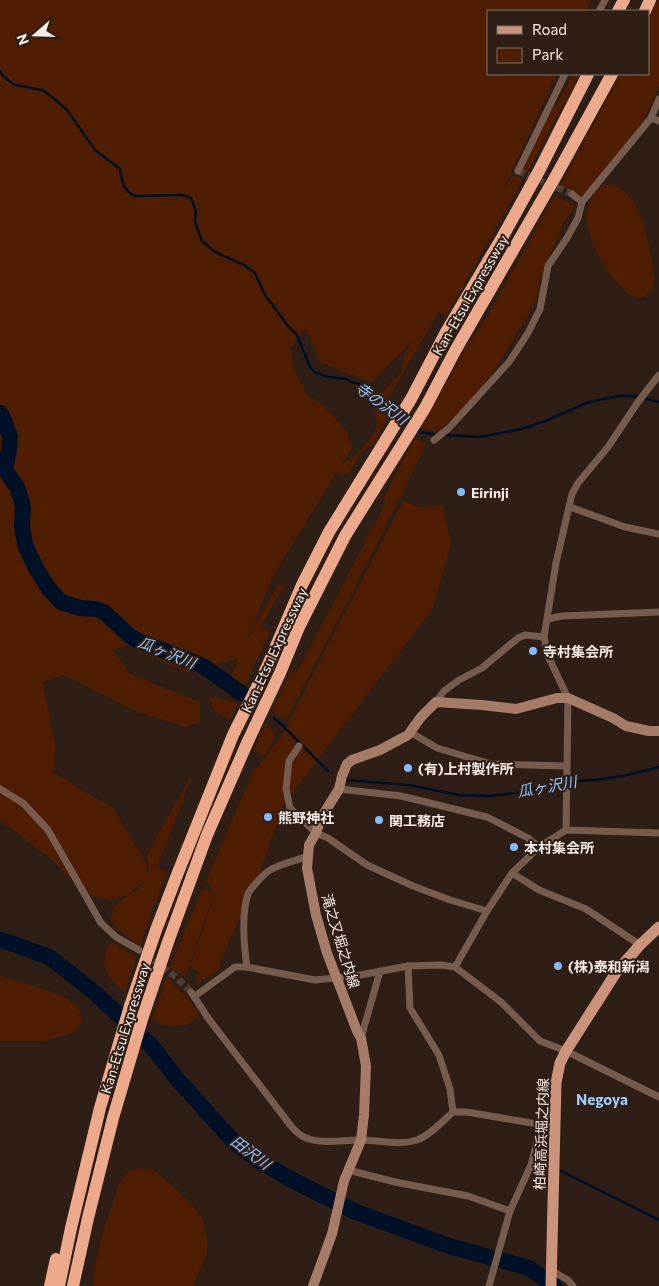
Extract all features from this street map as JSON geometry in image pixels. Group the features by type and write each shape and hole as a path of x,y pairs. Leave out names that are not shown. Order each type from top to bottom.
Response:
{"highway":[{"name":"Kan-Etsu Expressway","path":"59,1286 100,1108 130,1006 156,930 194,830 234,735 290,611 329,532 411,400 446,332 540,169 587,75"},
{"name":"Kan-Etsu Expressway","path":"73,1286 100,1167 143,1016 207,835 241,756 345,536 425,408 455,351 552,183 611,75"},
{"path":"50,1286 58,1249 71,1228"}],"main road":[{"path":"436,702 516,709 557,698 568,698 613,718 626,726 659,731"},
{"name":"滝之又堀之内線","path":"313,1286 332,1234 344,1181 361,1140 366,1066 361,1038 327,953 316,915 307,868 310,845 321,818 339,789 342,776 348,764 352,760 380,750 408,735 421,717 436,702"},
{"name":"柏崎高浜堀之内線","path":"551,1278 556,1082 560,1063 617,971 659,927"}],"street":[{"path":"518,171 566,75"},
{"path":"436,439 446,431 509,362 528,333 540,309 548,266 578,218 582,202 651,118 659,99"},
{"path":"651,118 659,121"},
{"path":"572,194 582,202"},
{"path":"566,830 568,698 548,656 544,637 556,563 572,494 578,483 608,447 638,402 659,375"},
{"path":"570,507 625,527 659,534"},
{"path":"548,619 562,616 659,612"},
{"path":"436,702 444,691 459,680 482,668 518,638 525,634 544,637"},
{"path":"410,732 437,748 491,764 567,766"},
{"path":"299,746 289,762 286,789 290,808 316,833 328,838 367,865 413,886 486,911"},
{"path":"0,789 23,803 48,830 101,923 116,937 139,950"},
{"path":"339,789 402,796 488,817 528,838 539,847"},
{"path":"455,967 486,911 512,872 539,847 566,830 659,833"},
{"path":"247,967 244,943 246,905 249,892 272,869 308,856"},
{"path":"512,872 539,890 586,909 640,945"},
{"path":"555,1128 467,1112 453,1112 425,1137 404,1143 361,1140 319,1142 308,1139 297,1133 208,1018 193,994 235,967 247,967 315,980 354,976 408,966 441,965 455,967 500,1002 540,1040 659,1097"},
{"path":"408,966 410,1008 439,1055 450,1089 453,1112"},
{"path":"361,1038 380,971"},
{"path":"489,1284 510,1211 531,1165 540,1125"},
{"path":"348,1170 395,1182 468,1196 510,1211"},
{"path":"551,1278 568,1280 573,1286"}],"green space":[{"path":"0,0 591,0 586,10 487,10 487,75 557,75 503,190 513,175 523,180 446,316 439,312 386,402 379,396 402,371 403,359 412,341 372,383 320,362 306,328 290,348 295,372 307,395 324,406 346,431 352,448 341,465 353,457 367,443 375,431 378,425 374,410 388,416 374,444 360,453 350,473 338,475 338,470 272,578 245,645 279,583 284,586 261,626 270,632 244,689 230,680 239,658 188,673 126,645 112,650 132,675 200,702 200,722 186,727 135,711 64,675 42,682 55,744 54,773 114,809 147,865 145,879 130,893 110,900 88,895 52,860 0,820"},
{"path":"659,0 659,85 645,118 583,196 560,186 620,75 649,75 649,18"},
{"path":"572,75 579,75 527,173 521,169 550,111 561,98"},
{"path":"609,184 626,193 634,202 643,222 655,280 652,291 640,299 625,291 615,281 598,254 589,234 586,216 590,200 598,189"},
{"path":"555,196 571,204 573,208 565,221 540,278 536,301 494,371 469,404 438,432 421,428 466,348 486,318"},
{"path":"415,438 426,444 357,583 285,721 272,711 292,670 297,672 386,502 383,499"},
{"path":"403,501 420,507 442,505 451,543 433,608 282,807 255,888 219,964 219,971 194,986 200,973 190,966 215,894 206,881 252,774 281,737"},
{"path":"208,696 238,703 230,720 215,711"},
{"path":"266,724 273,732 274,740 263,756 254,750"},
{"path":"190,778 157,867 167,873 140,947 110,921 114,906 142,886 149,870 147,858 158,834"},
{"path":"203,887 214,894 185,977 170,967"},
{"path":"114,943 136,958 125,993 110,978 104,964 107,945"},
{"path":"0,976 66,998 80,1011 82,1023 72,1033 45,1041 0,1041"},
{"path":"166,977 198,1011 197,1017 186,1025 168,1026 159,1023 153,1018"},
{"path":"138,1168 153,1170 173,1186 202,1218 207,1237 207,1253 193,1286 93,1286 96,1261 103,1232 119,1184 129,1170"}],"waterway":[{"name":"寺の沢川","path":"0,71 4,77 15,85 42,90 67,110 95,150 120,169 124,185 131,194 135,196 182,195 191,198 196,212 195,222 202,241 215,252 244,265 255,273 265,295 297,335 310,367 314,372 357,383 397,413"},
{"name":"寺の沢川","path":"443,435 479,437 522,429 589,402 618,396 635,396 659,402"},
{"name":"瓜ヶ沢川","path":"0,413 10,437 5,469 17,487 22,502 22,526 25,545 49,589 61,602 80,608 104,612 131,637 203,666 241,693"},
{"name":"寺の沢川","path":"417,429 420,432 437,435"},
{"name":"瓜ヶ沢川","path":"274,718 328,771"},
{"name":"瓜ヶ沢川","path":"346,780 409,785 459,795 490,796 521,792 560,782 623,776 659,767"},
{"name":"田沢川","path":"0,940 51,958 95,993 150,1044 178,1080 234,1142 259,1161 356,1212 449,1246 529,1268 554,1286"},
{"path":"561,1171 659,1220"}],"tunnel":[{"path":"518,171 572,194"},
{"path":"145,954 177,978 191,992"}],"place":[{"name":"Eirinji","path":"461,492"},
{"name":"寺村集会所","path":"533,651"},
{"name":"(有)上村製作所","path":"408,768"},
{"name":"熊野神社","path":"268,817"},
{"name":"関工務店","path":"379,820"},
{"name":"本村集会所","path":"514,847"},
{"name":"(株)泰和新潟","path":"558,966"}],"district":[{"name":"Negoya","path":"602,1099"}]}
